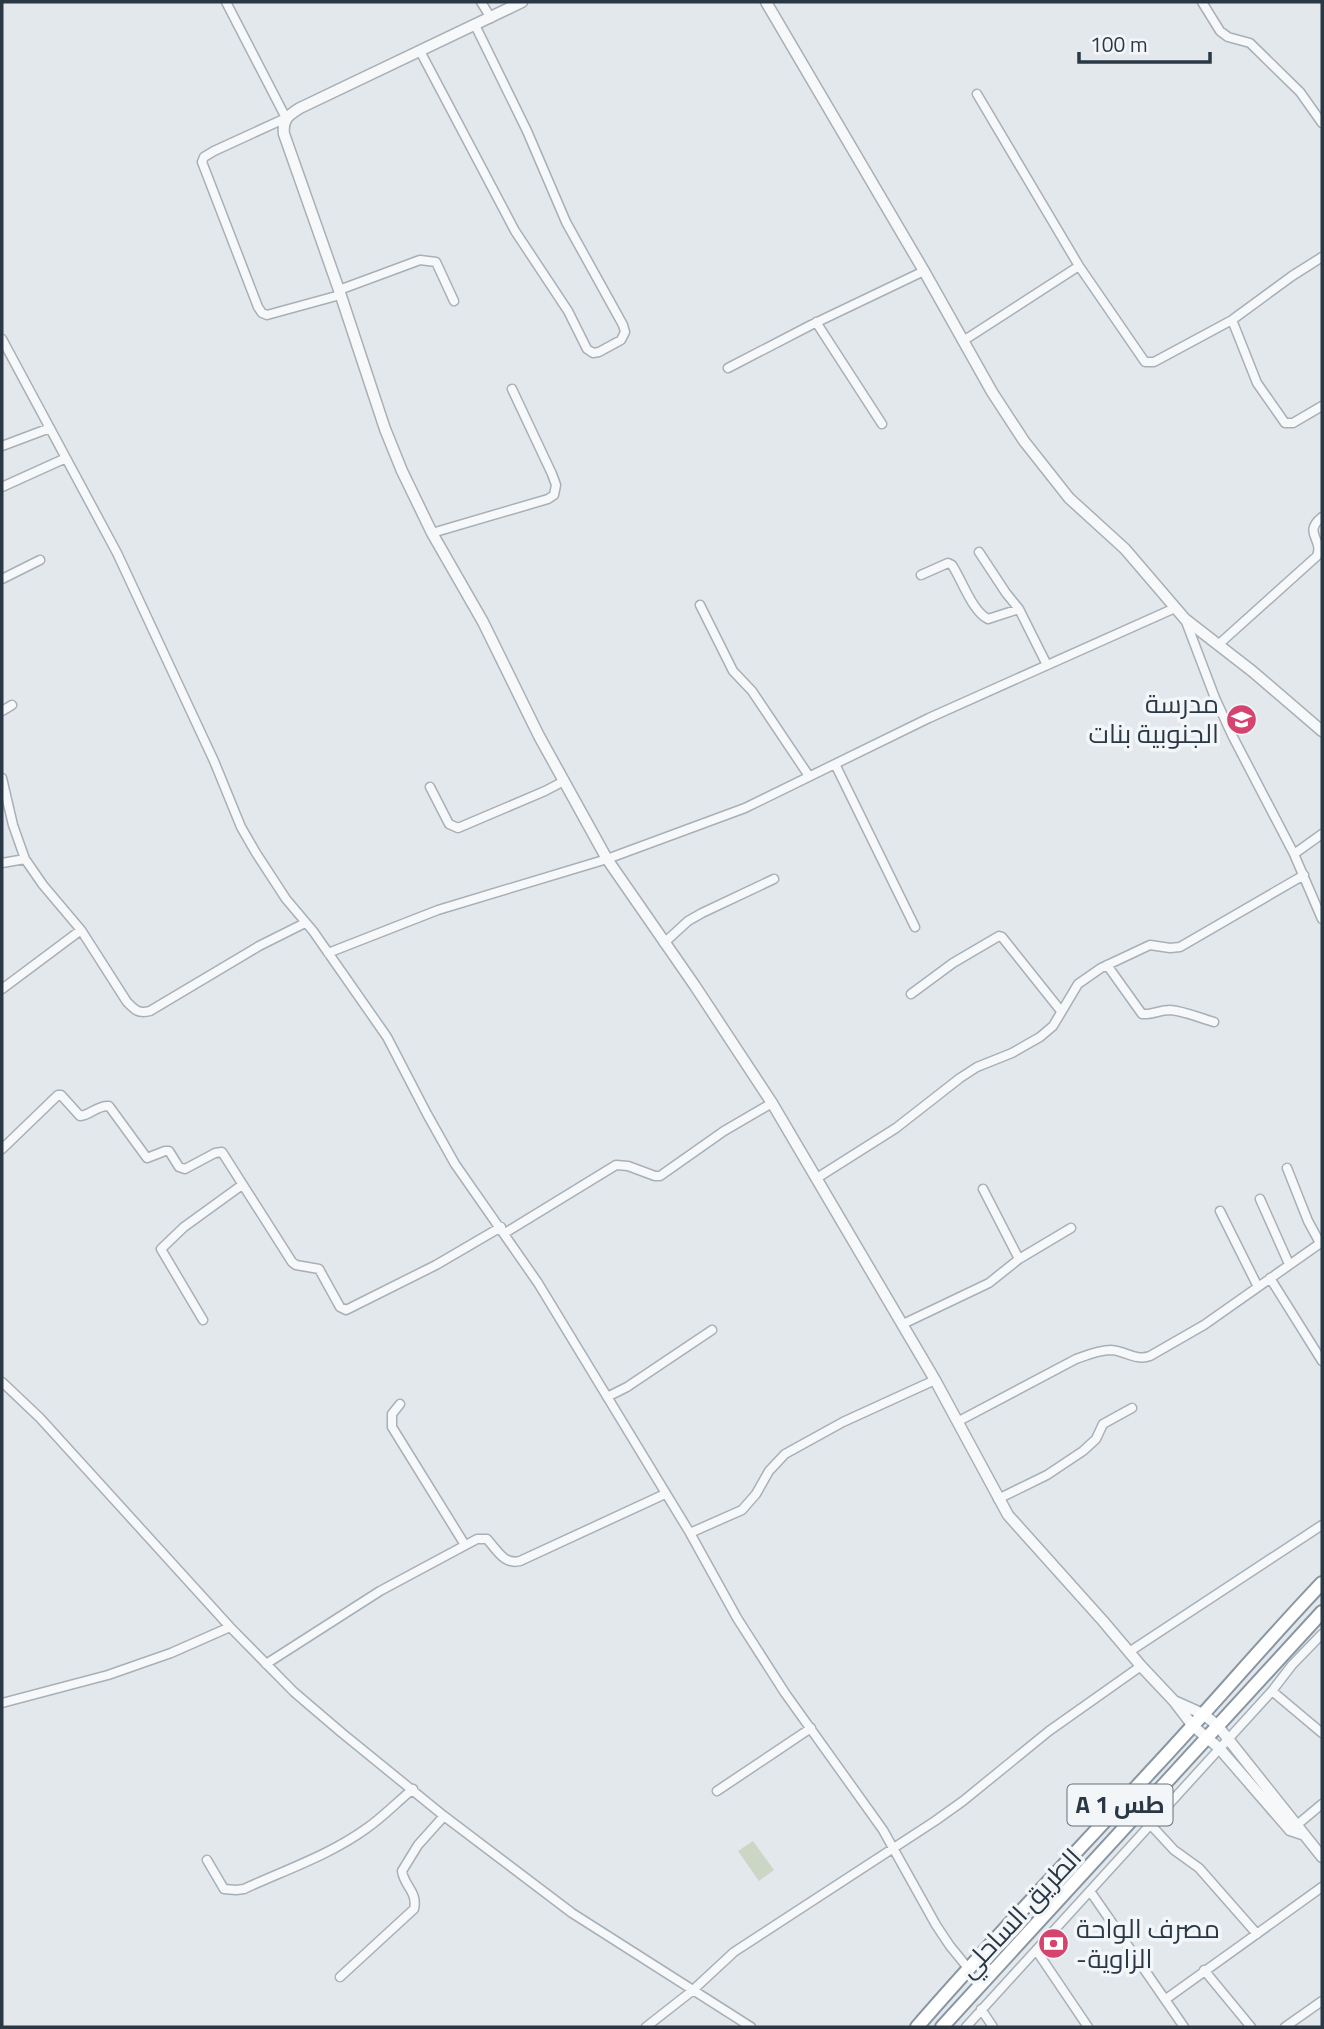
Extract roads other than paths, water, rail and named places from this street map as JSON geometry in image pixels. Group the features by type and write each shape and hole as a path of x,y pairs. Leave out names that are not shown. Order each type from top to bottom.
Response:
{"highway":[{"name":"الطريق الساحلي","path":"917,2027 1322,1583"},
{"name":"الطريق الساحلي","path":"942,2027 1322,1612"}],"street":[{"path":"226,2 286,118"},
{"path":"481,2 491,18"},
{"path":"454,301 436,262 420,260 340,292 274,314 262,313 202,162 206,155 286,118 300,108 522,2"},
{"path":"766,2 924,271 962,341 1011,421 1049,474 1069,498 1125,549 1185,619 1322,731"},
{"path":"1202,2 1220,31 1228,37 1250,43 1300,92 1322,123"},
{"path":"420,51 515,231 568,311 587,349 599,352 625,336 623,324 566,222 527,131 475,25"},
{"path":"977,94 1079,266 1145,362 1154,362 1232,320 1322,257"},
{"path":"286,118 283,125 284,134 385,429 402,471 432,533 483,622 540,736 607,859 772,1103 903,1324 1008,1516 1174,1701 1193,1726 1219,1748 1322,1857"},
{"path":"962,341 1079,266"},
{"path":"728,369 816,322 924,271"},
{"path":"1232,320 1257,383 1285,423 1293,423 1322,406"},
{"path":"816,322 882,425"},
{"path":"2,340 117,553 214,761 241,827 271,877 387,1037 455,1164 538,1283 690,1533 737,1618 785,1693 893,1847 936,1925 968,1968"},
{"path":"432,533 554,495 556,485 512,389"},
{"path":"2,446 51,428"},
{"path":"2,487 66,458"},
{"path":"1218,645 1317,556 1319,546 1313,532 1314,526 1322,517"},
{"path":"979,552 1019,609 1047,665"},
{"path":"2,579 40,560"},
{"path":"921,575 948,563 952,565 982,617 988,619 1019,609"},
{"path":"700,605 733,671 752,691 809,776"},
{"path":"328,953 438,910 607,859 745,808 929,718 1175,608"},
{"path":"1185,619 1233,737 1294,854 1322,919"},
{"path":"2,711 12,705"},
{"path":"835,764 915,927"},
{"path":"2,778 13,825 25,859 81,930 127,1002 136,1011 150,1011 259,946 305,923"},
{"path":"430,787 449,824 458,828 564,781"},
{"path":"1294,854 1322,834"},
{"path":"2,863 25,859"},
{"path":"817,1178 896,1128 977,1067 1012,1053 1040,1037 1053,1026 1078,984 1107,965 1150,946 1180,947 1304,875"},
{"path":"664,943 688,921 774,879"},
{"path":"2,989 81,930"},
{"path":"911,994 953,962 999,936 1061,1011"},
{"path":"1107,965 1142,1014 1177,1011 1214,1021"},
{"path":"2,1149 55,1097 61,1095 80,1116 100,1106 109,1106 147,1158 169,1151 179,1167 185,1170 215,1153 222,1153 292,1262 319,1269 340,1307 345,1310 503,1230 616,1165 660,1176 772,1103"},
{"path":"957,1422 1076,1359 1108,1350 1141,1359 1150,1356 1204,1325 1321,1242 1308,1221 1287,1168"},
{"path":"203,1320 161,1248 184,1227 242,1185"},
{"path":"983,1189 1018,1259"},
{"path":"1259,1199 1289,1264"},
{"path":"1220,1211 1258,1287"},
{"path":"903,1324 989,1283 1018,1259 1071,1228"},
{"path":"1270,1278 1322,1361"},
{"path":"607,1398 712,1330"},
{"path":"690,1533 742,1510 756,1494 769,1471 785,1454 843,1422 935,1380"},
{"path":"2,1382 40,1418 230,1627 294,1692 323,1717 444,1815 572,1913 751,2027"},
{"path":"400,1404 392,1415 392,1427 465,1545"},
{"path":"998,1499 1034,1483 1065,1463 1096,1439 1103,1424 1132,1408"},
{"path":"266,1664 380,1591 482,1537 487,1539 506,1561 512,1563 665,1494"},
{"path":"1129,1652 1322,1525"},
{"path":"2,1703 108,1675 172,1653 230,1627"},
{"path":"966,2027 1322,1634"},
{"path":"646,2027 692,1991 734,1952 953,1808 1049,1731 1141,1666"},
{"path":"1272,1690 1322,1733"},
{"path":"1174,1701 1203,1714 1217,1725 1297,1829"},
{"path":"717,1791 811,1728"},
{"path":"207,1860 224,1889 244,1889 344,1842 367,1828 413,1790"},
{"path":"1297,1829 1322,1804"},
{"path":"340,1977 414,1909 415,1895 402,1871 418,1845 444,1815"},
{"path":"1150,1824 1174,1850 1199,1868 1257,1934"},
{"path":"1166,1999 1322,1887"},
{"path":"1090,1891 1184,2027"},
{"path":"1036,1950 1088,2027"},
{"path":"1204,1970 1251,2027"},
{"path":"1285,2027 1322,2001"},
{"path":"981,2009 993,2027"}],"place":[{"name":"مدرسة الجنوبية بنات","path":"1242,719"},
{"name":"مصرف الواحة -الزاوية","path":"1053,1944"}]}
